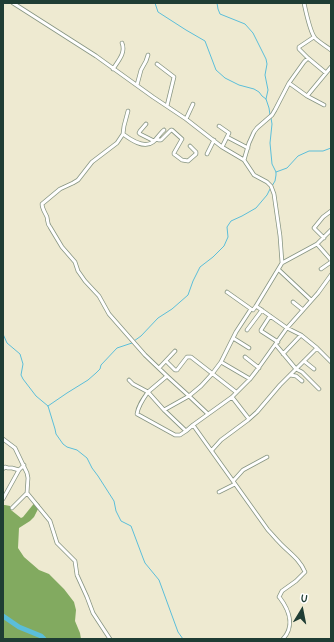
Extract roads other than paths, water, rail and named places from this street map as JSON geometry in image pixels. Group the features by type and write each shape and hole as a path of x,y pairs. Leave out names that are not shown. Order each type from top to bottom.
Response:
{"street":[{"path":"13,3 96,56 186,118 222,147 244,160 254,175 267,182 271,186 274,194 282,263"},
{"path":"304,3 314,37 331,50"},
{"path":"314,37 299,47 299,49 308,58 328,72"},
{"path":"113,69 123,52 122,43"},
{"path":"137,85 141,70 146,62 148,54"},
{"path":"244,160 254,132 272,115 289,83 308,58"},
{"path":"157,64 174,77 167,106"},
{"path":"307,96 331,67"},
{"path":"289,83 307,96 324,105"},
{"path":"186,118 193,104"},
{"path":"128,111 124,126 124,134 117,143 92,162 78,180 60,189 41,205 48,224 62,247 75,262 78,271 85,281 99,296 109,314 145,355 208,414"},
{"path":"146,124 140,131 140,134 155,140 160,140 170,130 172,130 182,139 174,154 185,161 188,161 196,154 190,146"},
{"path":"218,126 229,133 222,147"},
{"path":"124,134 134,141 144,144 151,143 164,130"},
{"path":"227,137 248,148"},
{"path":"207,154 214,140"},
{"path":"324,238 314,228 330,211"},
{"path":"164,410 189,396 212,374 236,332 251,309 253,310 256,306 282,263 317,244 331,230"},
{"path":"317,244 331,261 321,269"},
{"path":"278,270 311,300"},
{"path":"236,392 190,357 187,357 176,370 148,392 143,399 137,414 175,435 180,435 186,431 232,396 250,379 287,328 331,275"},
{"path":"227,292 251,309"},
{"path":"293,302 303,310"},
{"path":"256,306 287,328 300,335 317,348 331,362"},
{"path":"247,330 262,310"},
{"path":"270,316 261,331 277,343 283,354 319,389"},
{"path":"283,354 300,335"},
{"path":"233,338 249,348"},
{"path":"212,450 221,440 257,412 290,374 317,348"},
{"path":"159,368 175,351"},
{"path":"245,357 259,368"},
{"path":"166,360 176,370"},
{"path":"304,361 314,369"},
{"path":"220,362 250,379"},
{"path":"290,374 296,376 302,381"},
{"path":"129,380 133,384 148,392 186,431"},
{"path":"232,396 249,419"},
{"path":"194,424 268,530 279,543 300,562 305,572 296,581 282,591 279,597 285,606 290,622 289,630 283,639"},
{"path":"3,439 15,448 24,465 28,478 28,493 50,521 57,543 74,562 77,575 93,613 110,639"},
{"path":"219,492 234,482 243,470 267,457"},
{"path":"3,498 19,470 24,465"},
{"path":"3,469 5,467 19,470"},
{"path":"12,508 28,493"}],"waterway":[{"path":"155,3 158,12 205,41 216,70 225,78 259,92 266,99 270,115"},
{"path":"217,3 220,14 245,24 253,33 267,64 265,75 268,90 266,99"},
{"path":"271,118 272,124 270,143 272,164 276,172 275,181 272,186"},
{"path":"276,172 287,168 298,156 309,151 323,151 331,148"},
{"path":"134,341 141,336 158,318 172,309 188,295 200,267 224,246 228,237 227,227 231,221 256,208 270,189"},
{"path":"3,334 7,343 20,354 23,364 21,375 23,379 36,396 48,406 56,434 63,444 77,450 87,458 114,501 116,511 121,521 131,526 145,563 159,580 178,632 183,639"},
{"path":"48,406 88,380 100,369 101,365 117,348 132,343"},
{"path":"3,616 19,627 41,636 44,639"}]}
